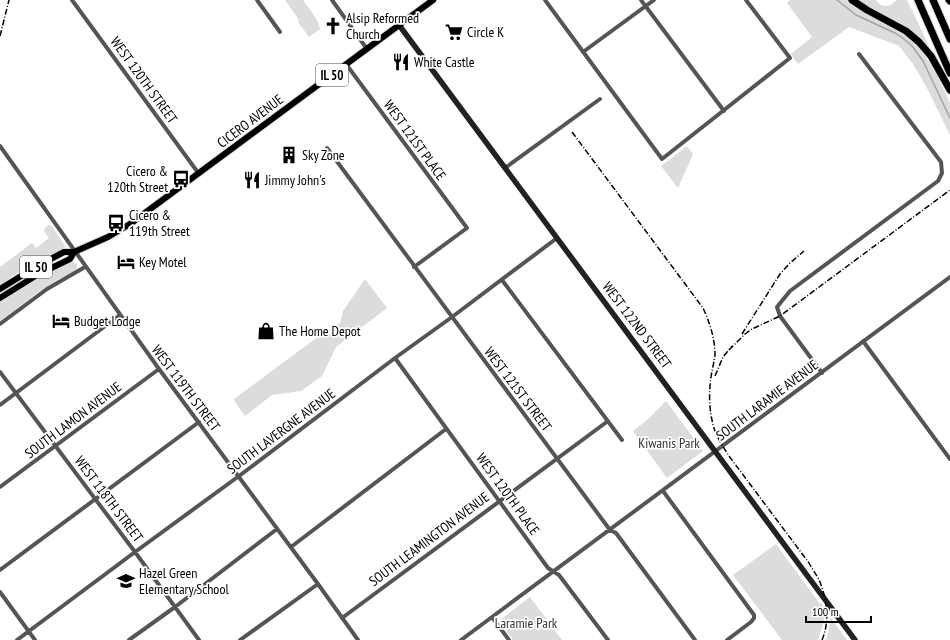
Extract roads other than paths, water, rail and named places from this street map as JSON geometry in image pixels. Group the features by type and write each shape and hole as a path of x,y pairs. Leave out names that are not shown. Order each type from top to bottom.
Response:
{"highway":[{"path":"852,0 867,10 906,31 919,42 932,56 950,90"},
{"path":"918,0 950,73"},
{"path":"933,0 950,39"}],"main road":[{"name":"CICERO AVENUE","path":"0,289 38,265 64,252 74,252 108,237 130,224 433,0"},
{"name":"CICERO AVENUE","path":"0,298 37,275 70,259 74,252"}],"street":[{"name":"WEST 120TH STREET","path":"72,0 199,174"},
{"path":"257,0 280,32"},
{"path":"332,0 367,49"},
{"path":"545,0 662,158 790,58 746,0"},
{"path":"641,0 724,110"},
{"path":"584,52 654,0"},
{"name":"WEST 122ND STREET","path":"399,25 855,640"},
{"path":"822,373 780,316 777,307 790,291 938,181 942,173 941,162 859,54"},
{"name":"WEST 121ST PLACE","path":"346,64 467,228 414,267"},
{"path":"505,168 600,99"},
{"name":"WEST 119TH STREET","path":"0,146 158,369 199,422 356,638"},
{"name":"WEST 121ST STREET","path":"326,148 610,530 615,532 695,640"},
{"name":"SOUTH LAVERGNE AVENUE","path":"17,640 557,238"},
{"path":"0,324 47,289 85,267"},
{"name":"SOUTH LARAMIE AVENUE","path":"461,640 950,277"},
{"path":"502,280 622,440"},
{"path":"0,405 120,315"},
{"path":"864,341 950,459"},
{"name":"WEST 120TH PLACE","path":"395,358 548,568 559,575 608,640"},
{"name":"SOUTH LAMON AVENUE","path":"0,487 158,369"},
{"name":"WEST 118TH STREET","path":"0,372 199,640"},
{"name":"SOUTH LEAMINGTON AVENUE","path":"342,618 608,421"},
{"path":"0,570 199,422"},
{"path":"291,547 446,429"},
{"path":"663,491 753,613 754,618 751,622 728,640"},
{"path":"129,640 277,529"},
{"path":"240,640 318,584"},
{"path":"0,592 35,640"},
{"path":"492,617 509,640"},
{"path":"350,640 356,638"}],"waterway":[{"path":"837,0 856,15 895,33 912,46 923,61 950,118"}],"railway":[{"path":"0,36 9,0"},
{"path":"572,132 703,308 712,331 715,349 710,382 711,415 713,425 729,456 809,563 819,579 827,611 826,625 822,640"},
{"path":"729,350 745,334 752,329 780,316 950,190"},
{"path":"742,334 780,274 804,251"},
{"path":"715,376 723,357 732,346"}],"place":[{"name":"Alsip Reformed Church","path":"333,26"},
{"name":"Circle K","path":"454,32"},
{"name":"White Castle","path":"401,62"},
{"name":"Sky Zone","path":"289,155"},
{"name":"Cicero & 120th Street","path":"181,179"},
{"name":"Jimmy John's","path":"252,180"},
{"name":"Cicero & 119th Street","path":"116,223"},
{"name":"Key Motel","path":"126,262"},
{"name":"Budget Lodge","path":"61,321"},
{"name":"The Home Depot","path":"266,331"},
{"name":"Hazel Green Elementary School","path":"126,581"}],"park label":[{"name":"Kiwanis Park","path":"669,443"},
{"name":"Laramie Park","path":"526,623"}]}
